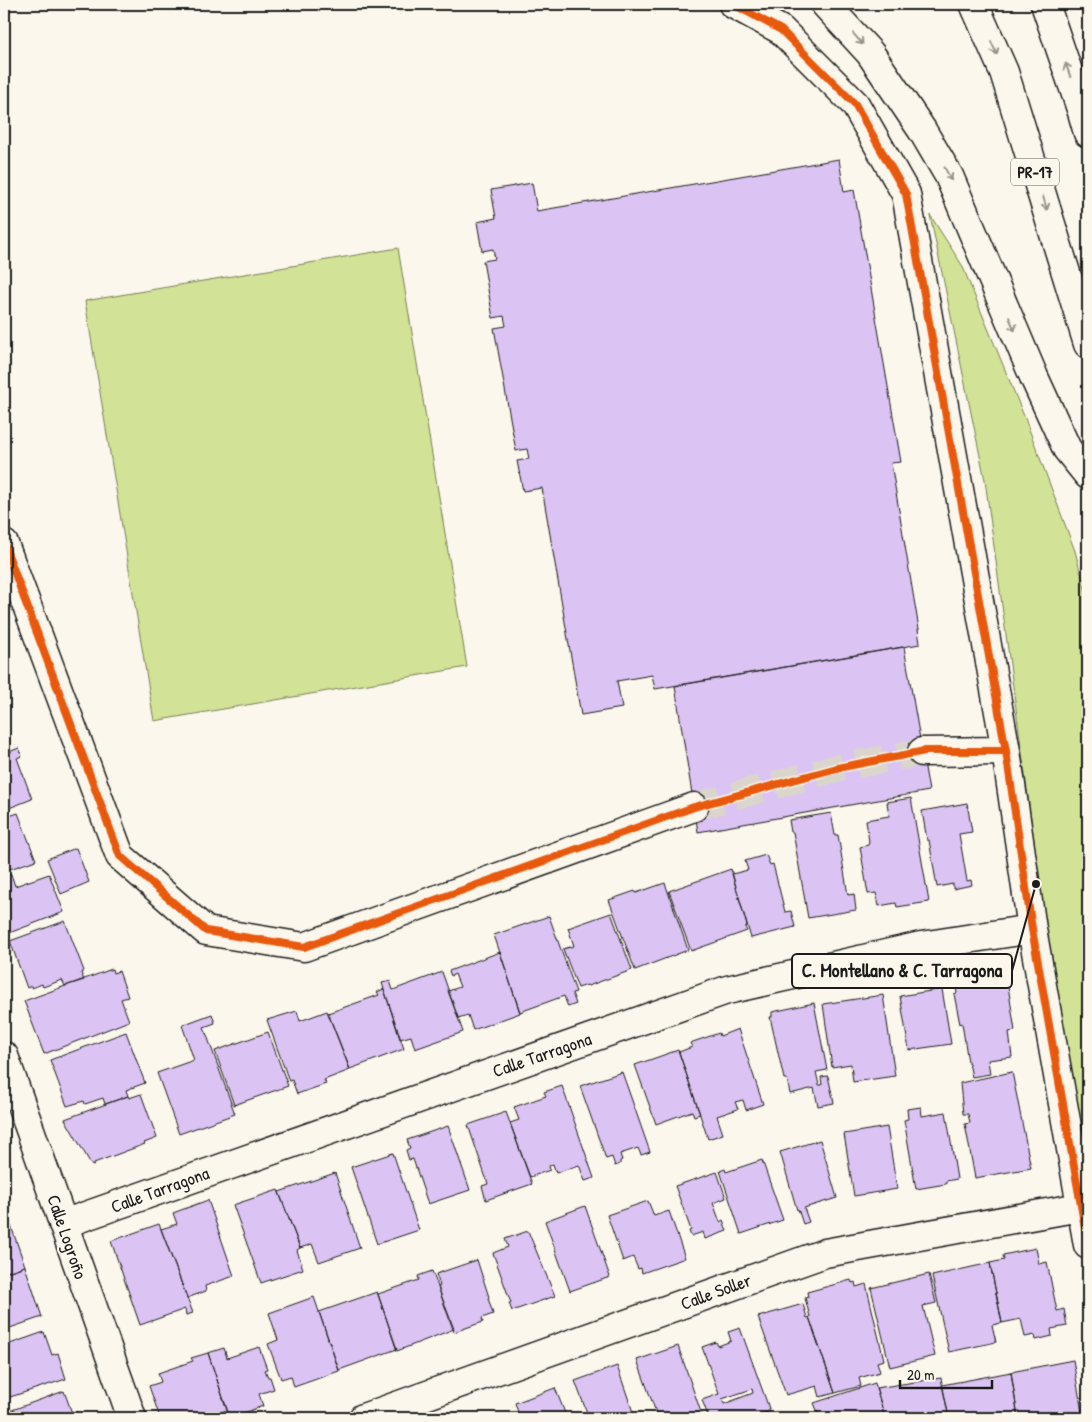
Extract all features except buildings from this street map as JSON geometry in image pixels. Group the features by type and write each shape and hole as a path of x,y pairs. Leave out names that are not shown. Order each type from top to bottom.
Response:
{"main road":[{"path":"732,4 781,30 855,104 906,194 1006,751 1032,930 1088,1245"},
{"path":"825,4 870,53 922,130 950,176 1034,377 1067,448 1088,475"},
{"name":"PR-17","path":"974,4 1004,72 1088,344"},
{"path":"1045,4 1088,133"},
{"path":"4,544 120,856 206,931 304,947 694,807"},
{"path":"922,752 1006,751"},
{"name":"Calle Tarragona","path":"63,1224 726,990 921,946 1032,930"},
{"name":"Calle Logroño","path":"4,1056 132,1418"},
{"name":"Calle Soller","path":"364,1418 825,1252 1080,1207"}],"green space":[{"path":"930,215 962,265 1026,421 1075,551 1088,600 1088,1160 1055,996 985,480"},
{"path":"398,248 467,667 154,721 85,301"}],"tunnel":[{"path":"694,807 837,768 922,752"}],"cycle path":[{"path":"733,4 781,30 855,104 906,194 1006,751 1032,929 1088,1245"},
{"path":"4,544 120,856 206,931 304,947 694,807 837,768 925,751 1006,751"}],"place":[{"name":"C. Montellano & C. Tarragona","path":"1036,884"}]}
